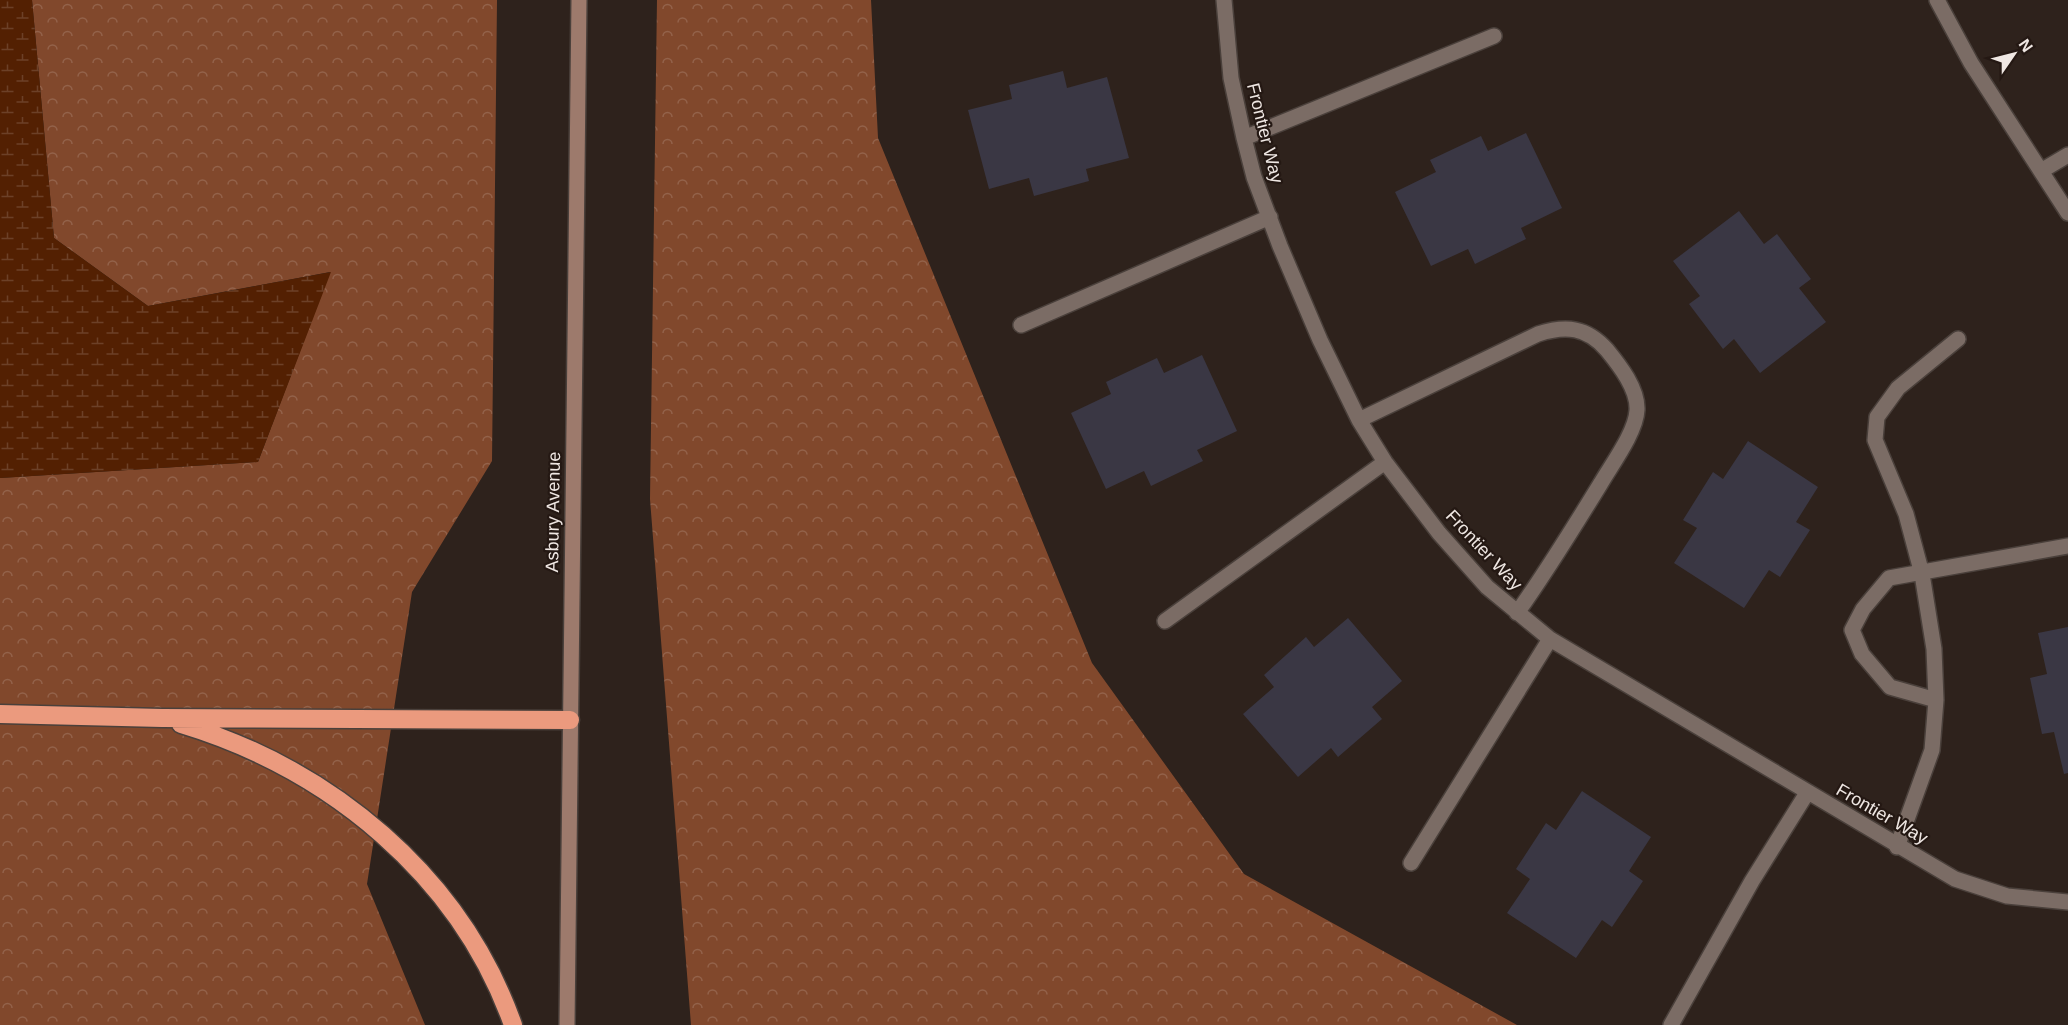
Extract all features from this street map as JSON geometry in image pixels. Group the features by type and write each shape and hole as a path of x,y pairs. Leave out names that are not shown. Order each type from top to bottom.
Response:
{"highway":[{"path":"0,714 162,718 570,720"},
{"path":"162,718 215,734 263,754 345,804 385,836 424,875 471,939 491,975 513,1025"}],"main road":[{"name":"Asbury Avenue","path":"567,1025 579,0"}],"street":[{"name":"Frontier Way","path":"1224,0 1231,78 1254,177 1320,340 1359,420 1385,462 1439,533 1487,587 1550,639 1897,847 1955,879 2007,896 2068,902"},
{"path":"1937,0 1971,63 2068,213"},
{"path":"1244,138 1494,36"},
{"path":"2041,171 2068,155"},
{"path":"1021,325 1270,217"},
{"path":"1359,420 1486,358 1555,328 1568,327 1590,334 1606,349 1622,370 1636,398 1637,412 1625,442 1518,614"},
{"path":"1897,847 1932,750 1936,700 1934,649 1922,574 1906,514 1875,440 1877,417 1898,388 1958,339"},
{"path":"1165,621 1385,462"},
{"path":"1936,700 1890,687 1862,654 1852,630 1863,609 1890,578 2068,546"},
{"path":"1411,862 1550,639"},
{"path":"1671,1025 1752,881 1807,793"}],"green space":[{"path":"0,0 32,0 54,238 148,306 331,272 258,462 0,478"},
{"path":"32,0 497,0 492,461 412,592 367,884 425,1025 0,1025 0,478 258,462 330,272 148,306 54,238"},
{"path":"657,0 871,0 878,138 1092,663 1244,874 1517,1025 691,1025 650,499"}],"building":[{"path":"1063,71 1067,88 1107,77 1129,158 1086,169 1089,181 1034,196 1029,178 989,189 968,110 1012,99 1009,85"},
{"path":"1526,133 1562,208 1521,228 1526,239 1475,264 1468,249 1431,266 1395,192 1436,172 1430,160 1481,136 1488,151"},
{"path":"1739,211 1764,244 1777,234 1811,279 1799,288 1826,322 1760,373 1734,339 1723,349 1689,304 1700,296 1673,261"},
{"path":"1202,355 1237,431 1197,450 1203,461 1151,486 1144,471 1106,489 1071,413 1111,394 1106,382 1157,358 1164,373"},
{"path":"1748,441 1818,487 1796,522 1810,530 1780,577 1769,570 1744,608 1674,563 1697,528 1683,520 1713,472 1723,479"},
{"path":"1348,618 1402,681 1372,707 1382,719 1338,757 1331,748 1298,777 1243,714 1274,687 1264,675 1306,637 1314,647"},
{"path":"2068,627 2068,773 2064,774 2054,732 2042,734 2030,678 2047,674 2038,633"},
{"path":"1582,791 1651,837 1629,871 1643,881 1612,927 1602,920 1576,958 1507,913 1530,879 1516,869 1546,823 1556,830"}]}
